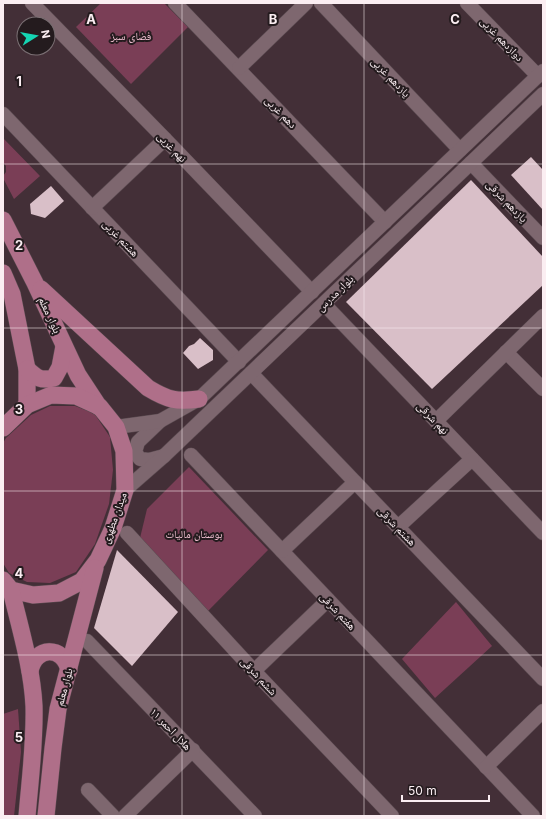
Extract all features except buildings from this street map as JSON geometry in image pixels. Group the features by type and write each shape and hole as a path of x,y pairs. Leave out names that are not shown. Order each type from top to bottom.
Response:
{"main road":[{"name":"بلوار معلم","path":"3,220 35,283 78,375 100,407"},
{"path":"3,273 12,294 27,369 27,405"},
{"path":"35,283 148,388 170,399 182,401 199,400"},
{"path":"27,369 38,378 46,380 54,378 60,367 64,346"},
{"name":"میدان مطهری","path":"3,428 27,405 51,395 76,396 100,407 116,427 124,451 125,490 113,528 98,560 82,581 59,593 33,595 6,584"},
{"name":"بلوار معلم","path":"46,816 58,709 98,560"},
{"path":"6,584 30,671 34,706 34,746 27,816"},
{"path":"30,671 36,658 42,653 49,652 56,653 63,657 69,670"}],"street":[{"name":"نهم غربی","path":"32,3 312,292"},
{"name":"دهم غربی","path":"176,3 385,222"},
{"path":"239,68 306,3"},
{"name":"یازدهم غربی","path":"321,3 460,150"},
{"name":"دوازدهم غربی","path":"467,3 541,74"},
{"name":"بلوار مدرس","path":"116,427 160,421 199,400 541,74"},
{"name":"بلوار مدرس","path":"125,490 165,455 543,94"},
{"name":"هشتم غربی","path":"3,114 239,362"},
{"path":"92,208 165,139"},
{"name":"یازدهم شرقی","path":"471,163 543,238"},
{"path":"401,206 413,218"},
{"name":"نهم شرقی","path":"324,304 543,533"},
{"path":"436,421 543,316"},
{"path":"506,352 543,389"},
{"name":"هشتم شرقی","path":"251,373 543,679"},
{"path":"160,421 138,442 135,452 140,459 149,460 165,455"},
{"name":"هفتم شرقی","path":"191,455 533,816"},
{"path":"398,527 472,459"},
{"path":"282,551 355,482"},
{"name":"ششم شرقی","path":"127,533 254,671 392,816"},
{"path":"254,671 328,600"},
{"name":"هلال احمر ۱۱","path":"87,642 255,816"},
{"path":"486,767 543,711"},
{"path":"125,816 192,750"},
{"path":"88,790 113,816"}],"green space":[{"name":"فضای سبز","path":"101,3 164,3 188,27 131,84 76,27"},
{"path":"3,138 40,176 14,199 3,178 6,172 6,166 3,162"},
{"path":"50,406 75,406 94,413 110,437 113,470 109,504 95,544 76,572 50,583 27,582 9,573 3,563 3,443 6,438 31,415"},
{"name":"بوستان مالیات","path":"189,467 268,550 208,611 140,538 147,509"},
{"path":"456,602 492,646 435,698 402,659"},
{"path":"18,709 21,752 14,816 3,816 3,714"}]}
